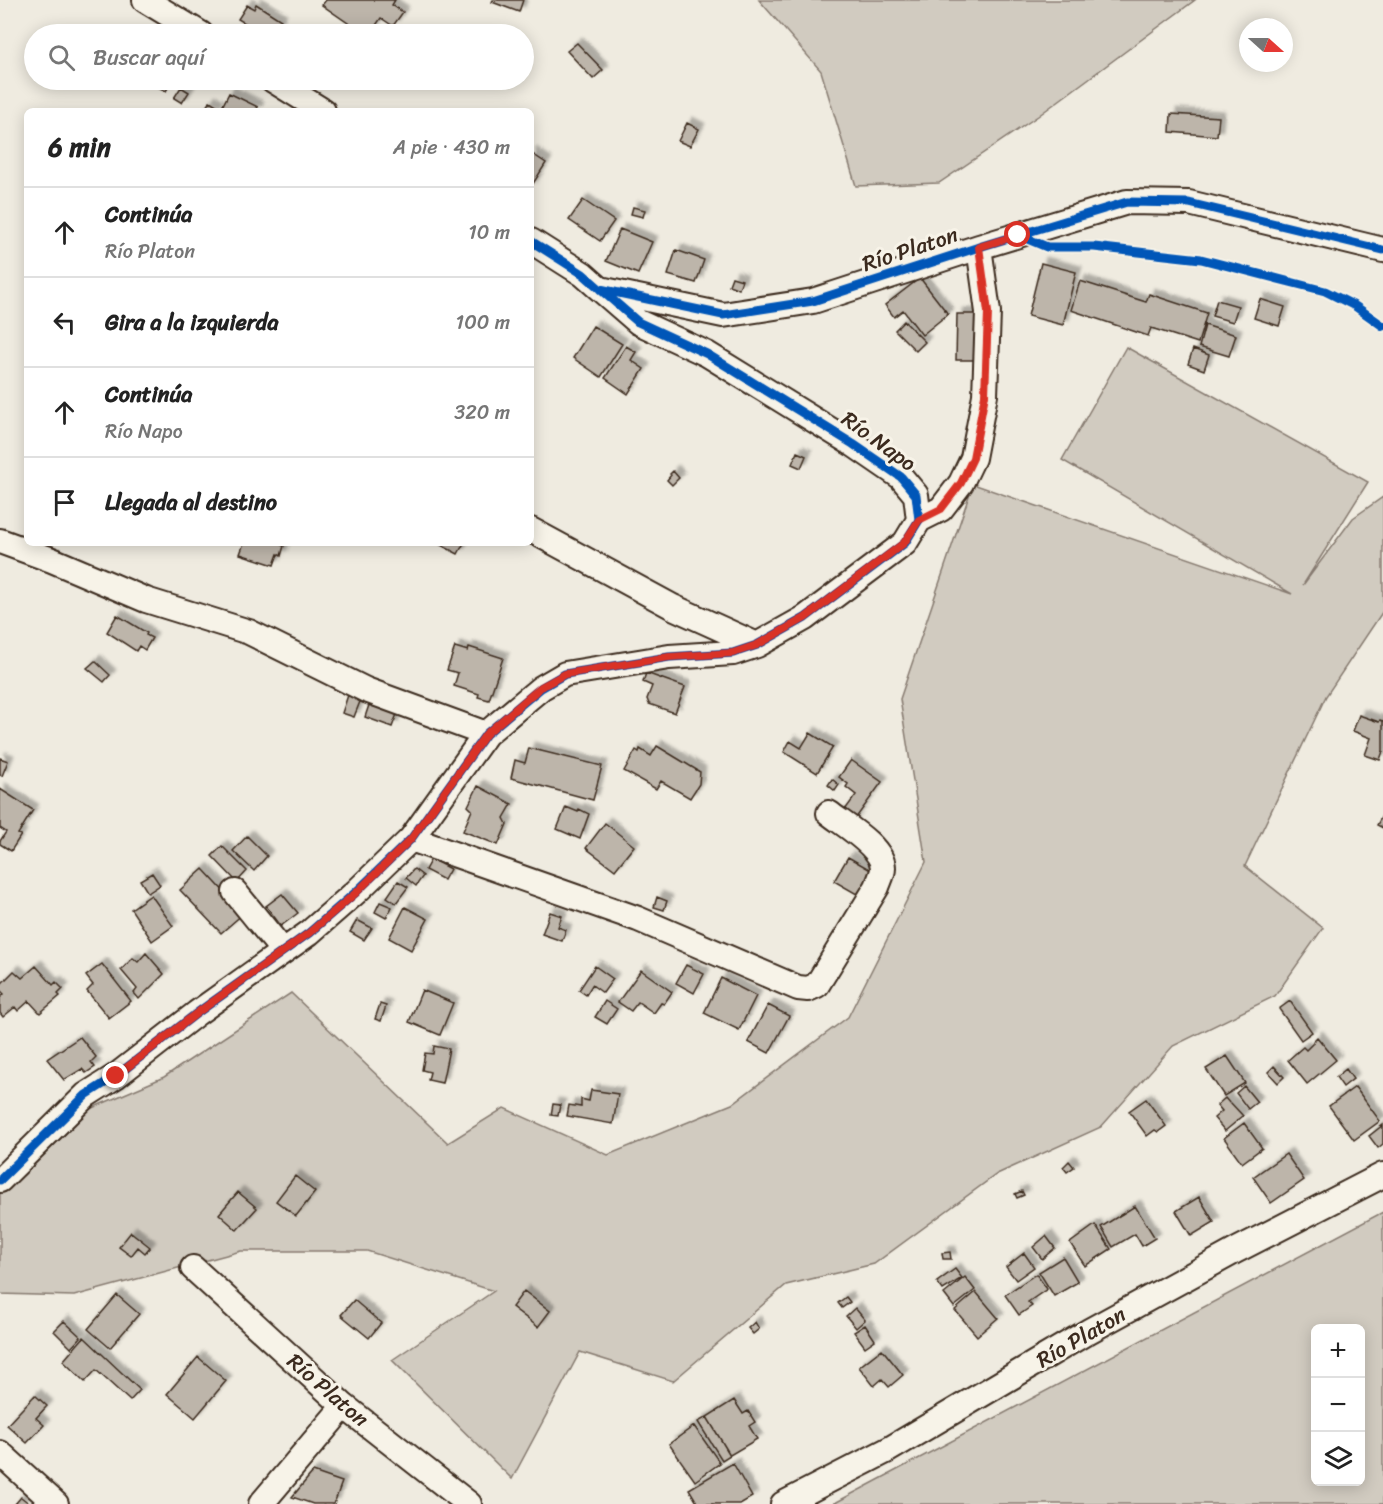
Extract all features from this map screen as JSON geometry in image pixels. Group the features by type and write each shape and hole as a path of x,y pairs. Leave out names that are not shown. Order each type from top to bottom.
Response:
{"street":[{"path":"145,0 185,24"},
{"path":"289,90 319,108"},
{"name":"Río Platon","path":"534,243 583,274 600,289 723,315 813,301 1128,202 1190,203 1383,250"},
{"path":"0,1180 86,1095 116,1076 197,1013 309,933 357,892 411,839 486,734 541,687 565,674 669,657 733,653 757,645 805,618 904,543 919,520 941,509 961,483 973,458 985,395 988,312 979,247"},
{"name":"Río Napo","path":"600,289 638,322 707,354 853,444 901,477 916,495 919,520"},
{"path":"534,532 673,607 757,645"},
{"path":"0,541 52,560 146,600 249,632 366,690 486,734"},
{"path":"411,839 638,919 798,988 808,989 817,985 877,886 883,868 880,857 867,842 829,813"},
{"path":"235,892 283,951"},
{"name":"Río Platon","path":"783,1504 888,1450 1089,1331 1237,1250 1383,1175"},
{"name":"Río Platon","path":"193,1268 344,1406 469,1504"},
{"path":"261,1504 344,1406"},
{"path":"0,1453 56,1504"}],"shaded area":[{"path":"759,0 1195,0 1038,116 939,183 856,186 821,71"},
{"path":"1126,347 1368,482 1303,585 1353,518 1383,497 1383,611 1326,696 1245,866 1323,928 1275,996 1173,1046 1101,1127 997,1174 874,1264 786,1285 673,1381 580,1352 512,1479 392,1360 494,1291 367,1251 241,1251 74,1296 0,1294 0,1165 85,1111 164,1077 291,993 448,1143 504,1108 608,1155 732,1104 848,1017 926,862 900,699 973,484 1292,594 1062,460"},
{"path":"1383,1212 1383,1504 833,1504"}],"building":[{"path":"326,0 395,0 392,5 403,12 394,24 390,24 381,18 377,24 350,24 322,5"},
{"path":"493,0 523,0 519,12 492,2"},
{"path":"256,4 281,20 279,24 246,24 238,19 247,5 254,9"},
{"path":"577,43 603,70 593,79 567,51"},
{"path":"179,90 189,92 182,103 174,98"},
{"path":"229,93 258,107 224,108 222,107"},
{"path":"210,101 218,106 216,108 206,107"},
{"path":"1171,114 1219,117 1217,136 1170,132"},
{"path":"687,123 699,129 690,146 678,141"},
{"path":"534,155 546,163 534,182"},
{"path":"583,200 614,221 600,241 569,220"},
{"path":"633,207 645,210 643,217 631,214"},
{"path":"620,229 652,242 638,274 606,261"},
{"path":"676,250 704,260 696,283 668,275"},
{"path":"1041,263 1076,272 1063,325 1028,316"},
{"path":"732,277 742,280 739,289 729,285"},
{"path":"920,278 948,314 922,335 903,310 894,317 885,305"},
{"path":"1080,281 1146,302 1149,294 1207,313 1198,343 1151,328 1148,336 1071,310"},
{"path":"1260,299 1285,307 1279,326 1254,318"},
{"path":"1217,300 1238,306 1233,322 1212,316"},
{"path":"957,314 977,314 975,360 956,360"},
{"path":"904,321 925,342 916,351 895,330"},
{"path":"1205,325 1236,335 1229,356 1199,347"},
{"path":"593,326 622,344 601,377 573,358"},
{"path":"626,346 636,352 631,360 644,369 628,394 605,378"},
{"path":"1193,349 1209,355 1204,370 1188,364"},
{"path":"797,452 806,456 801,468 792,464"},
{"path":"673,471 679,478 672,485 667,480"},
{"path":"243,546 284,546 281,556 278,554 274,565 240,554"},
{"path":"443,546 462,546 458,554"},
{"path":"117,615 152,638 145,650 139,646 136,651 107,632"},
{"path":"455,647 468,651 469,647 503,658 489,700 478,697 479,694 454,686 458,673 447,670"},
{"path":"95,661 110,675 104,682 87,668"},
{"path":"646,673 685,687 675,713 649,704 647,699 652,686 643,682"},
{"path":"350,689 363,694 354,717 342,713"},
{"path":"371,699 399,709 392,727 365,717"},
{"path":"1359,715 1379,722 1383,721 1383,751 1380,760 1365,755 1371,738 1353,731"},
{"path":"810,733 833,747 817,773 784,752 790,741 801,748"},
{"path":"657,746 700,772 699,784 690,798 661,781 656,789 624,771 636,750 639,752 640,749 651,756"},
{"path":"529,748 602,766 593,800 511,778 515,760 525,763"},
{"path":"0,758 8,761 2,776 0,775"},
{"path":"851,760 882,782 853,822 842,814 856,795 839,777"},
{"path":"832,779 839,785 835,791 828,785"},
{"path":"478,786 512,804 504,818 507,824 498,845 463,831 472,810 468,806"},
{"path":"0,789 33,810 18,834 21,835 11,851 0,844 6,832 0,828"},
{"path":"566,807 578,812 579,809 589,814 580,839 557,829"},
{"path":"1383,814 1383,828 1377,825"},
{"path":"605,823 634,846 615,870 586,848"},
{"path":"247,836 267,856 254,871 233,851"},
{"path":"222,846 247,871 237,882 212,856"},
{"path":"848,857 876,873 862,897 834,881"},
{"path":"431,859 450,869 444,880 425,870"},
{"path":"203,869 244,913 221,933 180,890"},
{"path":"414,869 423,876 416,886 406,878"},
{"path":"152,873 160,885 148,893 140,880"},
{"path":"398,881 408,887 396,903 387,897"},
{"path":"282,894 298,913 281,926 266,906"},
{"path":"151,895 173,926 152,941 131,909"},
{"path":"657,897 667,901 664,910 654,907"},
{"path":"380,902 392,907 386,918 375,912"},
{"path":"405,907 428,919 411,950 389,938"},
{"path":"550,912 562,916 558,927 566,930 562,941 542,934"},
{"path":"357,920 372,928 364,940 350,932"},
{"path":"146,953 164,974 139,999 134,993 137,989 121,970 133,958 138,962"},
{"path":"102,964 131,1001 109,1018 87,991 93,985 86,976"},
{"path":"686,965 704,974 694,993 676,983"},
{"path":"36,966 53,985 56,982 63,989 58,994 60,996 40,1013 29,1001 18,1011 15,1007 3,1017 0,1013 0,998 4,994 0,990 0,985 14,971 22,978"},
{"path":"595,966 613,979 603,993 592,985 586,995 579,990"},
{"path":"641,970 672,992 654,1013 638,1002 631,1011 618,1002"},
{"path":"721,978 756,996 739,1030 704,1013"},
{"path":"422,990 453,1003 440,1035 409,1022"},
{"path":"605,1001 617,1009 607,1024 595,1017"},
{"path":"1290,1001 1312,1032 1301,1040 1279,1009"},
{"path":"380,1004 386,1006 381,1021 375,1019"},
{"path":"768,1005 789,1016 769,1053 748,1042"},
{"path":"80,1037 96,1057 91,1062 95,1067 86,1073 82,1069 64,1080 47,1059"},
{"path":"1317,1037 1336,1060 1307,1084 1288,1060 1303,1047 1306,1050"},
{"path":"434,1046 449,1049 442,1083 428,1080 430,1072 422,1070 425,1053 433,1054"},
{"path":"1227,1056 1245,1083 1224,1096 1206,1069"},
{"path":"1274,1066 1284,1077 1278,1083 1268,1072"},
{"path":"1346,1069 1353,1079 1343,1087 1336,1077"},
{"path":"1244,1086 1257,1102 1248,1109 1236,1093"},
{"path":"1355,1087 1380,1121 1354,1140 1329,1106"},
{"path":"591,1090 618,1094 613,1124 567,1116 569,1105 581,1107 581,1099 589,1101"},
{"path":"1225,1098 1243,1116 1225,1131 1214,1118 1222,1111 1217,1105"},
{"path":"1146,1099 1166,1126 1147,1136 1129,1111"},
{"path":"553,1104 560,1105 558,1116 551,1115"},
{"path":"1244,1123 1262,1148 1242,1163 1224,1138"},
{"path":"1383,1125 1383,1144 1378,1148 1369,1136"},
{"path":"1286,1154 1304,1180 1271,1203 1253,1177"},
{"path":"1069,1161 1074,1167 1067,1172 1063,1167"},
{"path":"295,1176 315,1192 296,1216 276,1201"},
{"path":"1022,1191 1024,1195 1017,1198 1015,1194"},
{"path":"238,1192 257,1208 237,1230 219,1214"},
{"path":"1199,1197 1214,1222 1191,1236 1176,1211"},
{"path":"1135,1206 1155,1238 1142,1246 1135,1234 1113,1247 1101,1227"},
{"path":"1095,1225 1111,1249 1085,1266 1070,1243"},
{"path":"131,1232 150,1247 145,1253 138,1247 131,1256 119,1247"},
{"path":"1046,1236 1055,1248 1042,1259 1033,1247"},
{"path":"950,1252 951,1259 943,1259 942,1253"},
{"path":"1024,1253 1034,1267 1016,1280 1006,1267"},
{"path":"1063,1257 1078,1282 1054,1296 1039,1272"},
{"path":"955,1269 962,1278 943,1290 937,1282"},
{"path":"1036,1274 1047,1289 1028,1302 1032,1306 1019,1315 1005,1295"},
{"path":"965,1277 975,1290 954,1307 944,1294"},
{"path":"524,1291 550,1311 538,1327 512,1307"},
{"path":"976,1292 998,1318 977,1336 955,1310"},
{"path":"117,1295 139,1314 110,1348 88,1329"},
{"path":"846,1297 850,1302 842,1308 838,1303"},
{"path":"354,1300 381,1323 369,1338 341,1315"},
{"path":"855,1308 865,1320 856,1328 846,1316"},
{"path":"64,1321 81,1337 71,1348 54,1331"},
{"path":"755,1322 759,1329 753,1334 748,1328"},
{"path":"865,1325 875,1340 865,1347 854,1332"},
{"path":"84,1337 140,1390 130,1401 96,1370 85,1382 63,1361"},
{"path":"882,1349 903,1375 889,1387 882,1379 874,1386 859,1367"},
{"path":"198,1357 226,1381 195,1418 167,1394"},
{"path":"35,1395 47,1406 36,1418 44,1425 27,1443 7,1425"},
{"path":"734,1400 743,1414 748,1411 755,1422 749,1426 757,1439 730,1455 707,1417"},
{"path":"707,1417 730,1455 722,1460 698,1422"},
{"path":"694,1426 720,1463 695,1481 669,1444"},
{"path":"733,1463 752,1497 740,1504 698,1504 689,1489"},
{"path":"313,1472 342,1482 334,1504 313,1504 292,1497"},
{"path":"21,1497 30,1504 15,1504"}],"cycle path":[{"path":"534,243 583,274 600,289 723,315 813,301 1127,202 1189,203 1383,250"},
{"path":"1018,235 1047,247 1094,247 1201,259 1325,291 1355,306 1383,326"},
{"path":"0,1180 86,1095 116,1076 197,1013 309,933 356,892 411,839 486,734 541,688 565,674 669,657 733,653 757,645 805,618 905,543 919,520 916,495 901,477 853,444 707,354 638,322 600,289"}],"route":[{"path":"116,1076 197,1013 309,933 357,892 411,839 486,734 541,687 565,674 669,657 733,653 757,645 805,618 904,543 919,520 941,509 961,483 973,458 985,395 988,312 979,247 1018,235"}]}
